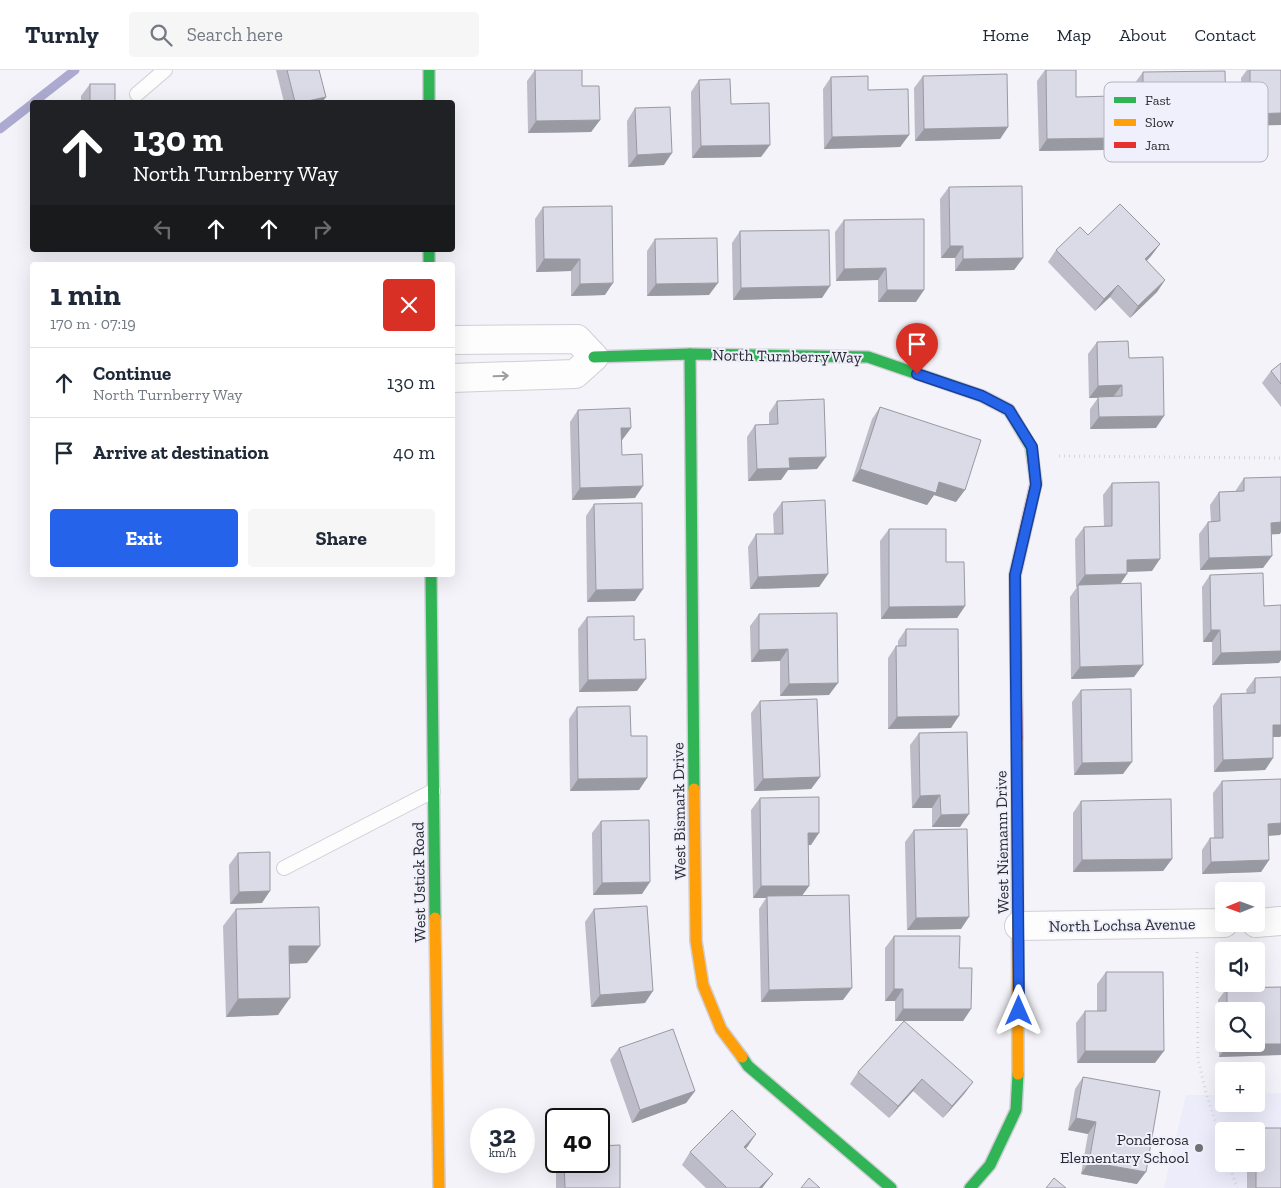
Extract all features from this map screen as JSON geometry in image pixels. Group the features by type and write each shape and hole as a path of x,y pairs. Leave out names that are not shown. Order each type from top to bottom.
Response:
{"street":[{"path":"429,70 429,100"},
{"path":"455,340 577,339 594,357 575,374 455,378"},
{"name":"North Turnberry Way","path":"594,357 690,354 868,357 982,396 1009,410 1032,447 1036,485"},
{"name":"West Bismark Drive","path":"690,354 696,941 702,985 720,1029 748,1066 891,1188"},
{"name":"West Niemann Drive","path":"970,1188 990,1165 1016,1110 1019,1064 1019,926 1015,575 1036,485"},
{"name":"West Ustick Road","path":"431,577 440,1188"},
{"path":"1265,922 1281,921"},
{"name":"North Lochsa Avenue","path":"1019,926 1215,923"}],"lane":[{"path":"137,94 165,70"},
{"path":"284,868 434,791"}],"path":[{"path":"1032,452 1063,457 1281,458"},
{"path":"1197,952 1198,1059 1216,1122"},
{"path":"1232,1172 1237,1188"}],"shaded area":[{"name":"Ponderosa Elementary School","path":"1281,1093 1281,1188 1164,1188 1186,1095 1215,1095 1215,1112 1265,1112 1265,1094"}],"building":[{"path":"287,70 319,70 326,97 312,100 294,100"},
{"path":"535,70 582,70 582,86 599,86 600,120 536,121"},
{"path":"1046,70 1076,70 1076,97 1104,96 1104,138 1047,139"},
{"path":"1250,70 1281,70 1281,113 1268,113 1268,82 1250,82"},
{"path":"1225,71 1225,82 1143,82 1143,72"},
{"path":"1007,74 1008,127 924,129 923,76"},
{"path":"868,76 868,90 908,89 909,135 832,137 831,77"},
{"path":"730,79 731,104 769,103 770,145 701,146 699,80"},
{"path":"90,84 115,84 115,100 90,100"},
{"path":"670,107 672,153 637,155 635,108"},
{"path":"1022,186 1023,258 963,259 963,246 950,246 949,187"},
{"path":"1120,204 1160,244 1145,259 1165,280 1138,306 1118,285 1104,299 1056,250 1080,227 1088,235"},
{"path":"612,206 613,283 580,284 580,259 544,259 543,207"},
{"path":"924,219 924,290 887,290 886,268 844,269 844,220"},
{"path":"829,230 830,286 741,288 740,231"},
{"path":"717,238 718,283 656,284 655,239"},
{"path":"1128,341 1129,358 1163,357 1164,416 1099,417 1098,397 1122,396 1122,385 1098,386 1097,342"},
{"path":"1281,363 1281,384 1271,371"},
{"path":"824,399 826,457 789,458 790,468 757,469 755,425 778,424 777,401"},
{"path":"880,407 981,440 965,490 939,482 936,493 860,469"},
{"path":"630,408 631,428 621,428 622,455 642,454 643,486 580,488 578,410"},
{"path":"1281,477 1281,522 1271,523 1272,556 1209,558 1208,522 1220,521 1219,492 1244,491 1244,478"},
{"path":"1159,482 1160,559 1127,560 1127,574 1085,575 1084,527 1112,526 1112,483"},
{"path":"825,500 828,574 758,577 756,534 783,534 782,502"},
{"path":"642,503 643,589 596,590 594,504"},
{"path":"889,529 946,529 946,562 964,562 965,606 889,607"},
{"path":"1263,573 1264,606 1281,605 1281,651 1221,653 1220,630 1211,630 1210,575"},
{"path":"1141,583 1143,665 1080,667 1078,585"},
{"path":"837,613 838,683 789,684 788,649 759,650 759,614"},
{"path":"634,616 634,640 645,639 646,679 588,680 587,617"},
{"path":"906,629 958,629 959,716 897,717 896,646 906,646"},
{"path":"1281,677 1281,725 1273,725 1273,758 1223,760 1221,694 1255,693 1255,678"},
{"path":"1131,689 1132,762 1082,763 1081,690"},
{"path":"817,699 820,777 763,779 760,701"},
{"path":"630,706 631,736 647,736 647,778 578,779 577,707"},
{"path":"967,732 969,814 941,815 940,795 920,796 919,733"},
{"path":"1281,779 1281,823 1268,824 1269,860 1211,862 1210,838 1223,838 1222,781"},
{"path":"819,797 819,833 808,833 809,886 761,886 760,798"},
{"path":"1171,799 1172,859 1082,860 1081,801"},
{"path":"649,820 650,882 602,883 601,821"},
{"path":"967,829 969,917 916,918 914,830"},
{"path":"270,852 270,891 239,892 238,853"},
{"path":"849,895 852,988 769,990 767,896"},
{"path":"647,906 653,991 600,995 594,909"},
{"path":"319,907 320,946 289,946 290,998 238,999 236,909"},
{"path":"894,936 960,936 959,968 972,968 971,1009 903,1009 903,989 894,989"},
{"path":"1106,972 1163,972 1164,1051 1085,1051 1085,1011 1106,1011"},
{"path":"1265,987 1281,987 1281,1044 1265,1044 1265,1002 1227,1002 1227,992 1265,992"},
{"path":"904,1021 973,1082 952,1106 922,1079 898,1106 858,1072"},
{"path":"673,1029 695,1091 640,1110 619,1048"},
{"path":"1083,1077 1160,1091 1146,1172 1089,1162 1096,1122 1076,1118"},
{"path":"732,1110 756,1134 744,1147 773,1174 759,1188 727,1188 690,1152"},
{"path":"1265,1128 1281,1128 1281,1188 1256,1188 1256,1172 1265,1172"},
{"path":"610,1145 620,1145 620,1188 565,1188 564,1173 610,1173"},
{"path":"809,1178 820,1188 801,1188"},
{"path":"1054,1178 1066,1188 1046,1188"}],"waterway":[{"path":"37,100 75,70"},
{"path":"0,129 30,106"}],"traffic: fast":[{"path":"429,70 429,100"},
{"path":"429,252 429,262"},
{"path":"690,354 694,789"},
{"path":"594,357 690,354 868,357 982,396 1009,410 1031,447 1036,483"},
{"path":"431,577 435,918"},
{"path":"742,1057 748,1066 891,1188"},
{"path":"970,1188 990,1165 1016,1110 1018,1074"}],"traffic: slow":[{"path":"1017,738 1018,1074"},
{"path":"694,789 696,941 703,985 721,1029 742,1057"},
{"path":"435,918 439,1188"}],"traffic: jam":[{"path":"1017,738 1015,575 1036,483"}],"place":[{"name":"Ponderosa Elementary School","path":"1199,1148"}],"route":[{"path":"917,374 982,396 1009,410 1032,447 1036,485 1015,575 1019,1011"}]}
